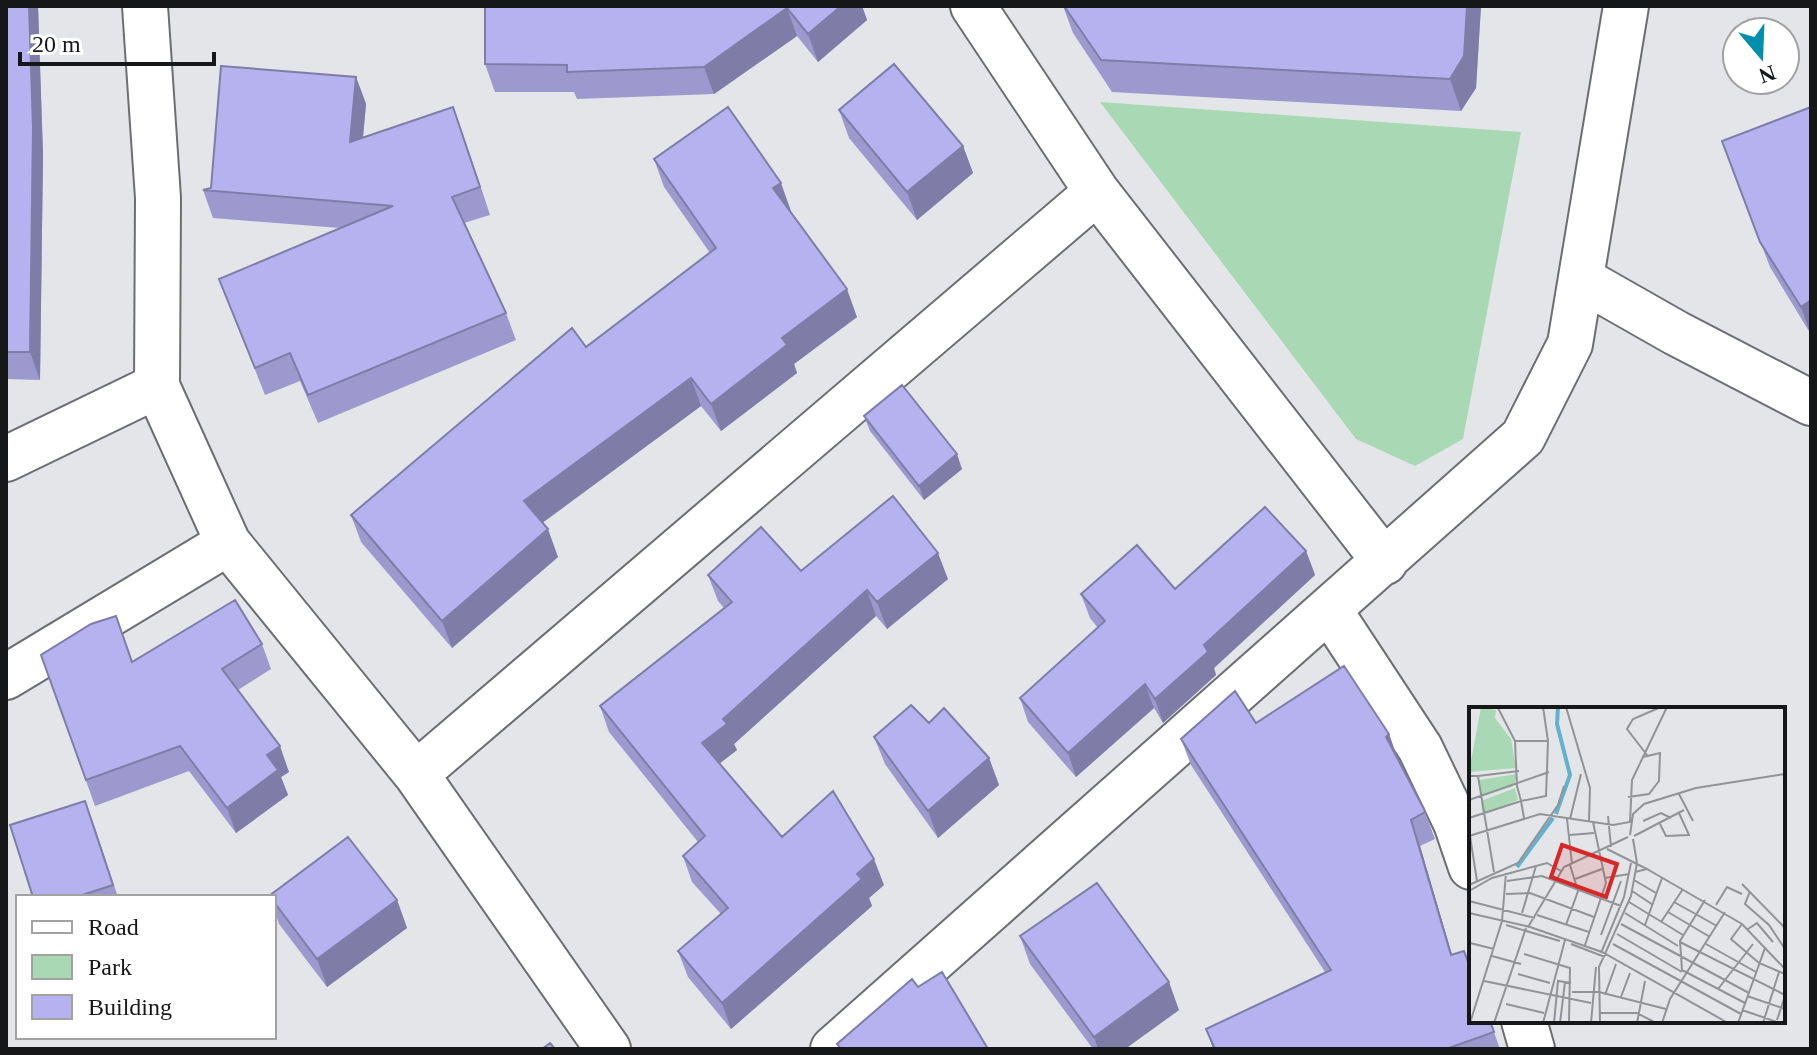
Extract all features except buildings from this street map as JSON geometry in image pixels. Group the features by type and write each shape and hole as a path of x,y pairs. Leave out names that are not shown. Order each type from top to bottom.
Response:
{"street":[{"path":"145,6 158,198 157,386 228,543 416,774 608,1049"},
{"path":"973,6 1097,192 1385,562"},
{"path":"833,1049 1523,437 1570,344 1626,6"},
{"path":"416,774 1097,192"},
{"path":"1581,279 1676,333 1811,403"},
{"path":"6,459 157,386"},
{"path":"6,677 228,543"},
{"path":"1330,611 1420,748 1456,823 1469,861"},
{"path":"1525,1023 1532,1049"}],"green space":[{"path":"1100,102 1521,132 1463,439 1415,466 1356,439"}]}
